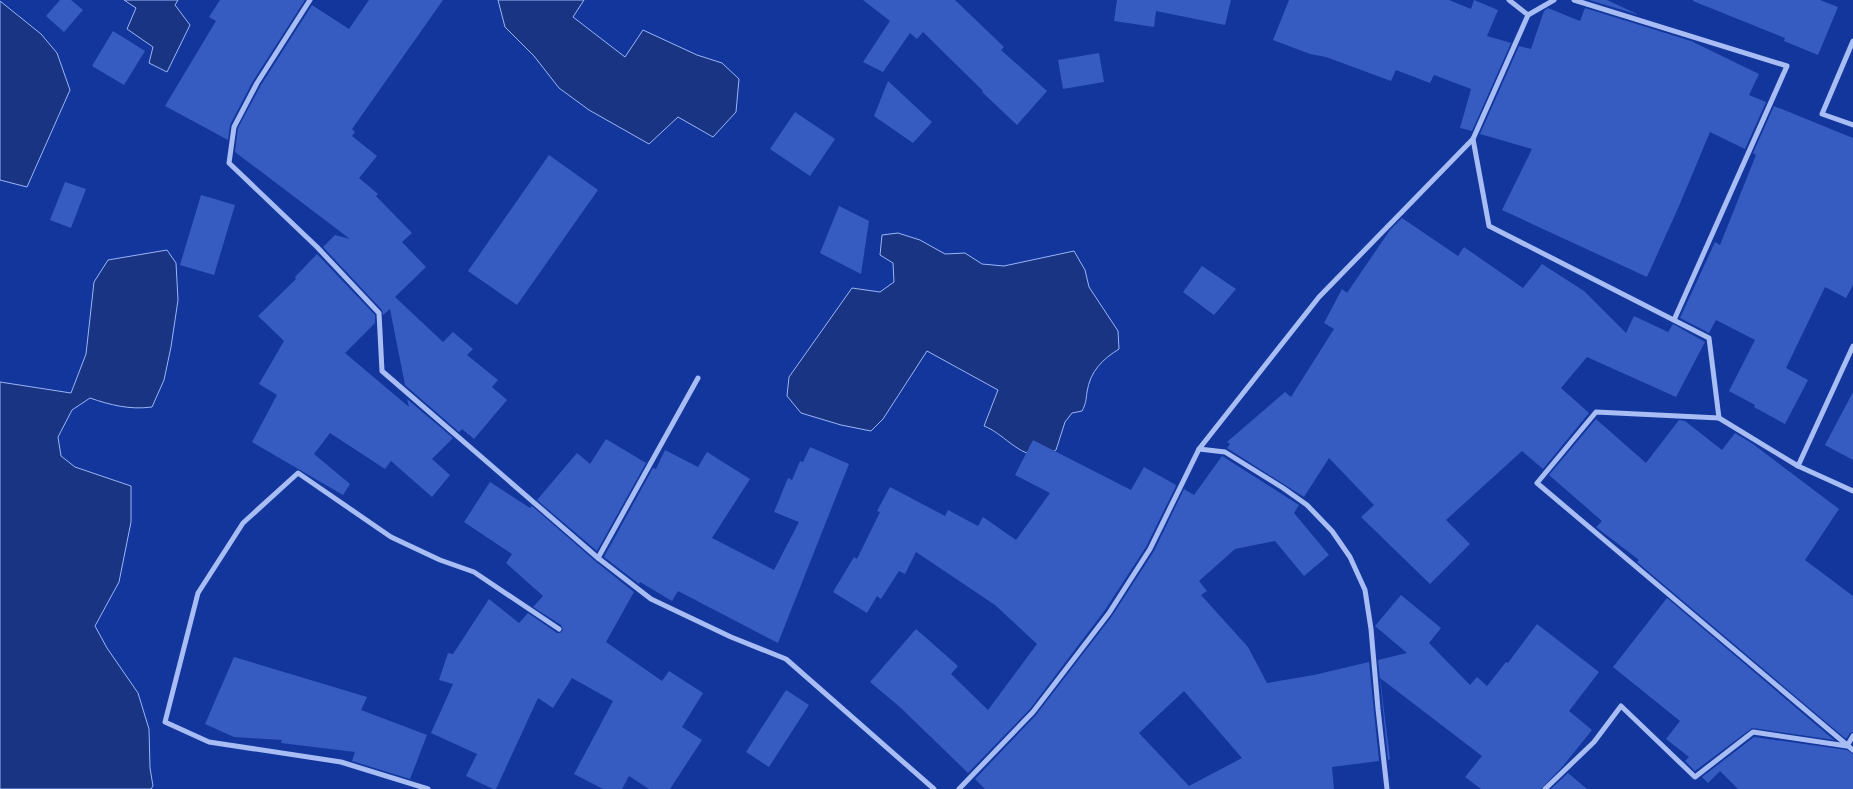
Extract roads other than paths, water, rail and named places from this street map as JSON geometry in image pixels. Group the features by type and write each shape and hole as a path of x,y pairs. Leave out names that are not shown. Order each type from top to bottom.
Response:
{"street":[{"path":"310,0 256,83 234,127 229,163 316,247 379,313 382,371 598,558 652,599 731,637 786,659 934,789"},
{"path":"1509,0 1528,15"},
{"path":"959,789 1033,712 1109,613 1150,549 1199,449 1319,297 1473,139 1528,15 1554,0"},
{"path":"1574,0 1787,66 1674,320"},
{"path":"1853,41 1822,114 1853,125"},
{"path":"1473,139 1489,226 1709,338 1720,418"},
{"path":"1798,466 1853,346"},
{"path":"598,558 698,378"},
{"path":"1853,490 1798,466 1720,418 1596,412 1537,483 1853,750"},
{"path":"1199,449 1225,452 1307,505 1332,531 1350,557 1366,590 1372,629 1378,709 1388,789"},
{"path":"428,789 341,762 209,742 165,722 198,593 243,523 298,473 390,537 440,560 474,572 560,629"},
{"path":"1545,789 1594,742 1621,706 1695,777 1753,732 1847,746"},
{"path":"1847,746 1853,736"}],"water":[{"path":"124,0 178,0 175,5 190,25 167,72 149,63 153,47 127,29 136,8"},
{"path":"498,0 584,0 573,17 625,57 643,30 697,55 722,63 739,79 736,112 713,137 678,117 649,144 589,110 559,88 534,56 505,27"},
{"path":"0,1 41,34 57,53 70,90 27,187 0,180"},
{"path":"898,233 920,240 945,254 965,253 982,264 1004,266 1074,251 1085,270 1089,287 1118,331 1119,349 1103,361 1094,372 1082,411 1072,413 1065,422 1056,450 1043,456 1033,455 1018,448 984,426 998,390 927,351 883,419 871,431 841,425 801,413 787,396 789,377 852,288 880,292 894,282 893,263 880,255 882,235"},
{"path":"167,250 176,263 178,300 164,380 152,407 120,406 90,398 72,410 58,437 61,456 75,467 131,486 131,522 119,582 95,626 107,648 138,693 149,729 150,768 153,786 151,789 0,789 0,382 71,393 86,354 94,282 108,260"}]}
